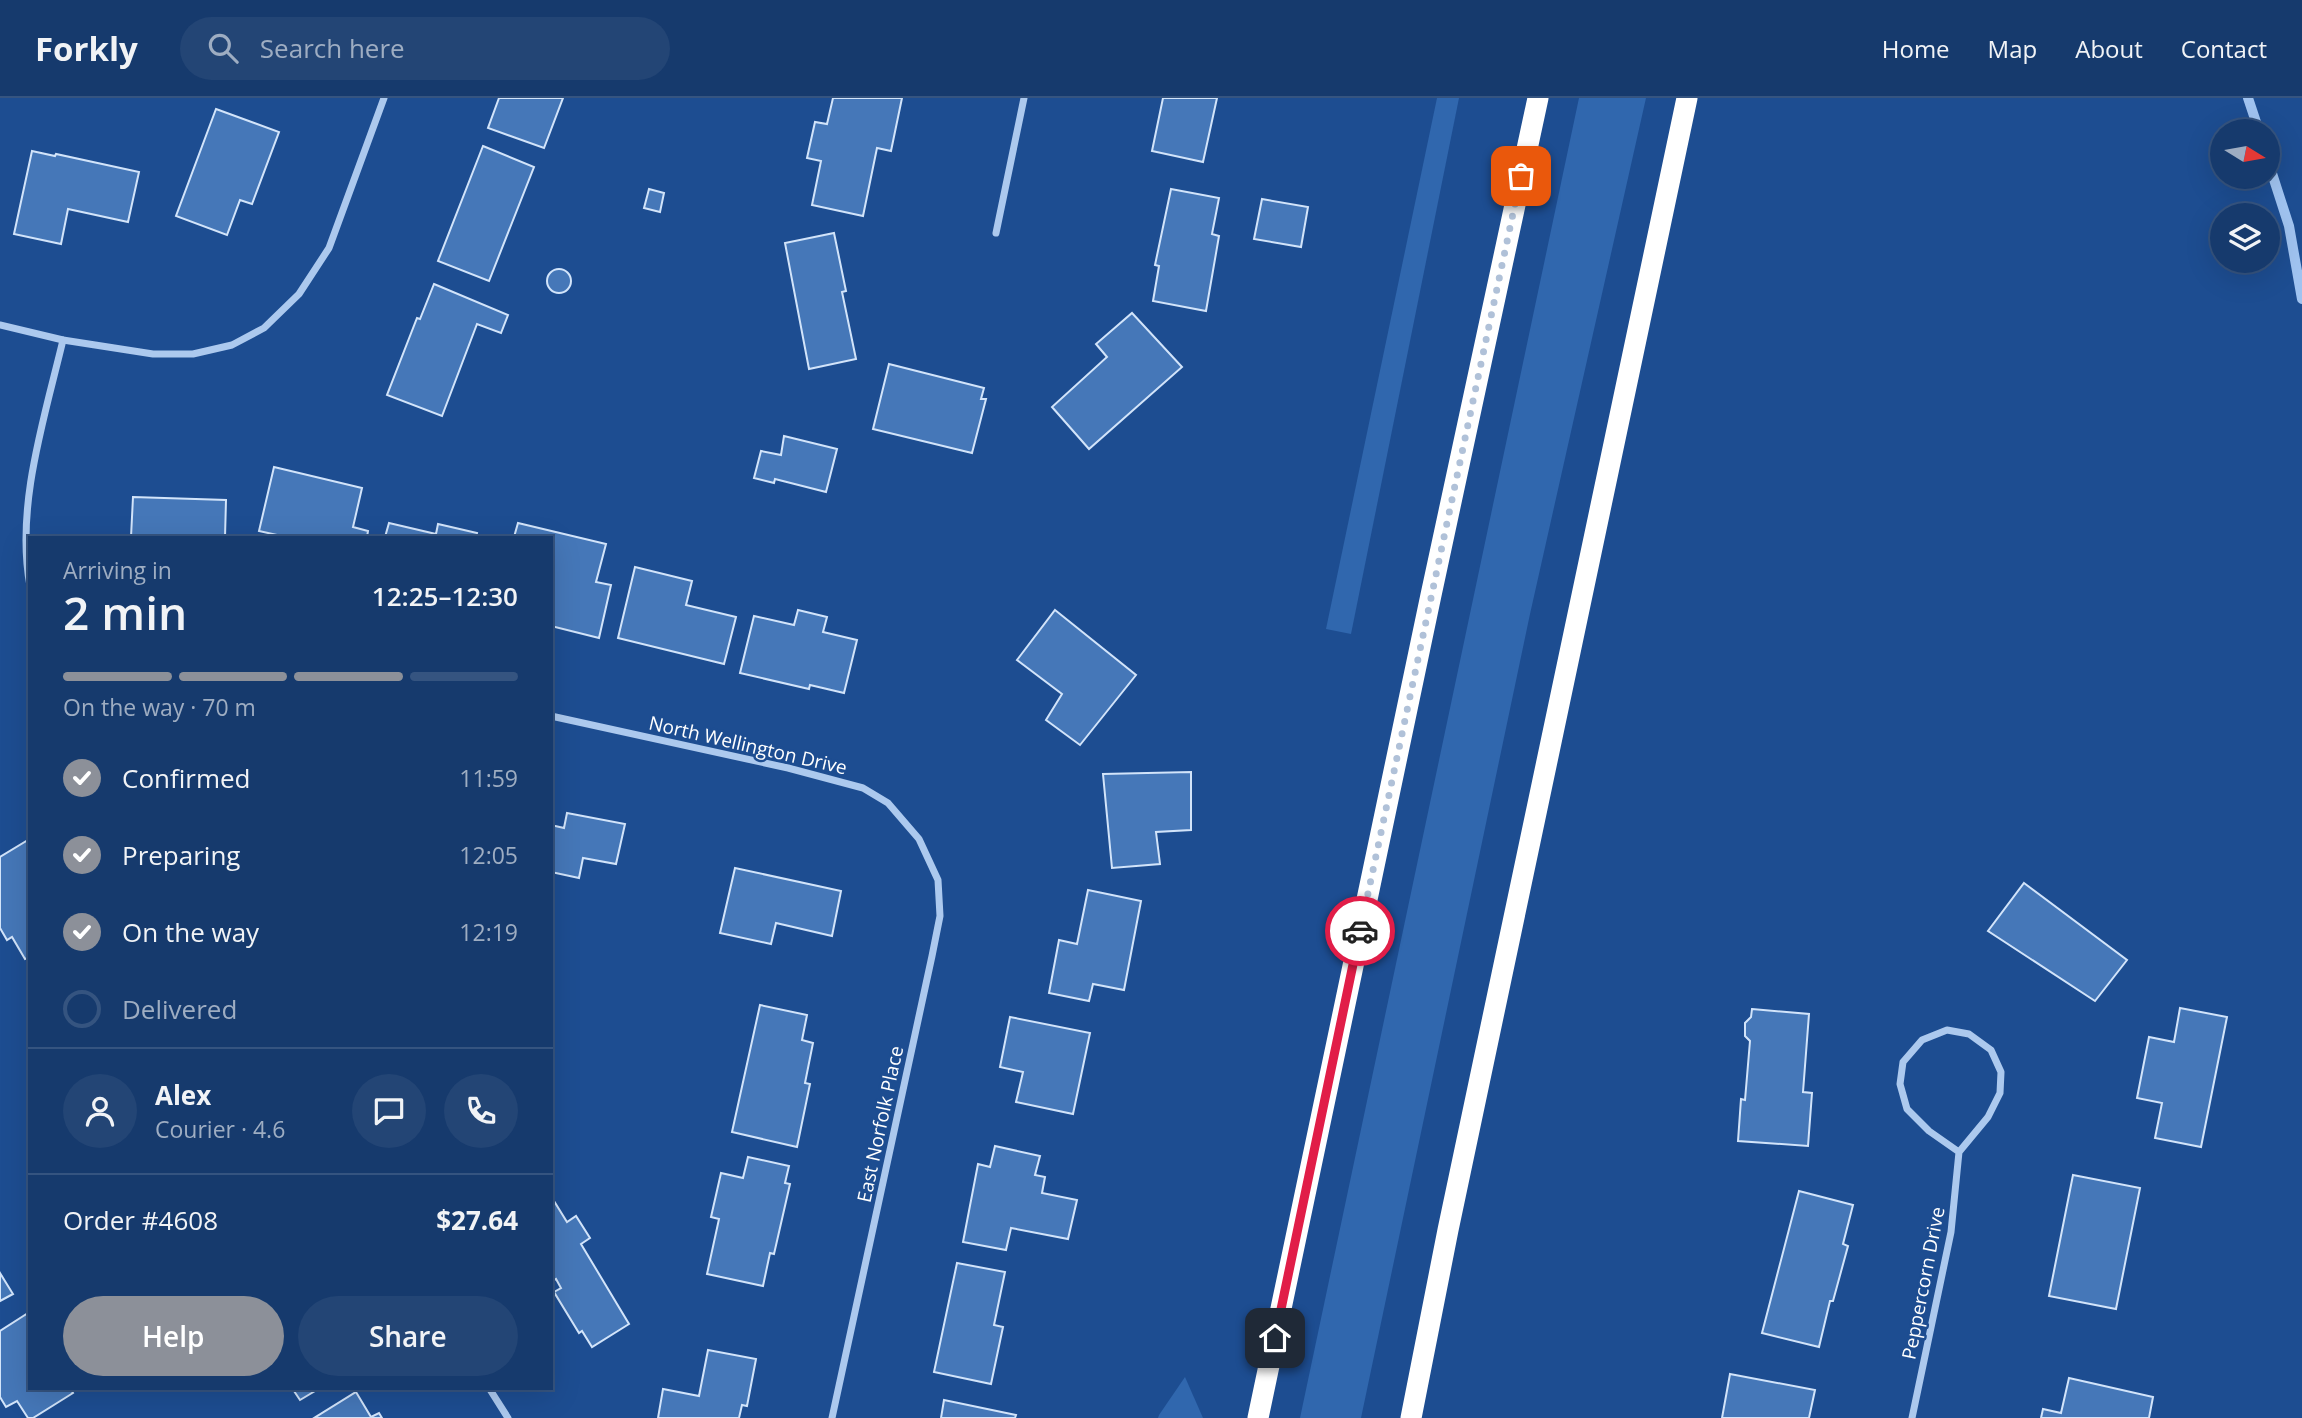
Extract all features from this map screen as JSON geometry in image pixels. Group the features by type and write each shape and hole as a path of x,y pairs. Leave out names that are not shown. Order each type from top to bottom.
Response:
{"highway":[{"path":"1258,1418 1538,98"},
{"path":"1411,1418 1448,1230 1687,98"}],"street":[{"path":"0,326 62,340 153,354 193,354 232,345 264,328 299,295 329,248 384,98"},
{"path":"996,233 1024,98"},
{"path":"28,546 27,526 33,471 62,340"},
{"name":"North Wellington Drive","path":"553,716 789,768 863,788 888,803 919,839"},
{"name":"East Norfolk Place","path":"832,1418 940,916 938,880 919,839"},
{"path":"1947,1030 1969,1034 1991,1050 2001,1072 2000,1093 1988,1117 1959,1152 1929,1131 1907,1108 1900,1084 1903,1062 1922,1040 1947,1030"},
{"name":"Peppercorn Drive","path":"1913,1418 1951,1232 1959,1152"},
{"path":"490,1390 508,1418"}],"shaded area":[{"path":"1437,98 1459,98 1351,634 1326,629"},
{"path":"1579,98 1646,98 1530,614 1361,1418 1300,1418"},
{"path":"1185,1377 1203,1418 1158,1418 1159,1415"}],"building":[{"path":"499,98 563,98 544,148 488,128"},
{"path":"833,98 902,98 891,151 877,148 863,216 812,205 821,161 807,158 815,122 827,124"},
{"path":"1163,98 1217,98 1203,162 1152,151"},
{"path":"216,109 279,132 252,204 240,200 227,235 176,216"},
{"path":"483,146 534,167 489,281 438,261"},
{"path":"32,151 139,172 128,222 68,209 61,244 14,234"},
{"path":"649,189 664,193 660,212 644,208"},
{"path":"1171,189 1219,198 1212,234 1219,236 1206,311 1153,301 1159,266 1155,265"},
{"path":"1262,199 1308,207 1301,247 1254,239"},
{"path":"834,233 846,291 842,292 856,359 809,369 785,243"},
{"path":"559,269 568,272 571,281 568,290 559,293 550,290 547,281 550,272"},
{"path":"434,284 508,315 501,333 477,324 442,416 387,395 417,318 420,319"},
{"path":"1132,313 1182,367 1089,449 1052,407 1107,357 1096,344"},
{"path":"889,364 984,388 981,399 986,399 972,453 873,429"},
{"path":"784,436 837,449 826,492 775,479 774,483 754,478 761,451 781,455"},
{"path":"274,467 362,488 353,527 368,531 367,536 282,536 259,531"},
{"path":"133,497 226,500 225,536 131,536"},
{"path":"389,523 436,534 438,524 477,533 476,536 385,536"},
{"path":"518,523 606,544 596,582 611,585 599,638 553,626 553,536 514,536"},
{"path":"635,567 692,581 686,605 736,617 724,664 618,638"},
{"path":"798,610 827,617 823,632 857,640 844,693 810,685 809,689 740,673 754,616 794,625"},
{"path":"1055,610 1136,675 1080,745 1046,720 1062,694 1017,660"},
{"path":"1191,772 1191,830 1156,832 1160,864 1112,868 1103,774"},
{"path":"567,813 625,824 616,864 583,858 579,878 553,872 553,825 564,828"},
{"path":"28,840 28,958 25,959 12,937 7,940 0,928 0,857"},
{"path":"735,868 841,891 832,936 776,923 771,944 720,933"},
{"path":"2024,883 2127,960 2095,1001 1988,931"},
{"path":"1088,890 1141,901 1124,990 1093,984 1089,1001 1049,993 1059,940 1077,944"},
{"path":"760,1005 807,1015 802,1040 813,1043 805,1083 810,1084 797,1147 732,1132"},
{"path":"2180,1008 2227,1017 2201,1147 2155,1138 2162,1103 2137,1098 2149,1037 2174,1042"},
{"path":"1752,1009 1809,1014 1803,1092 1812,1093 1808,1146 1738,1141 1750,1041 1745,1036 1745,1023 1751,1017"},
{"path":"1010,1017 1090,1033 1073,1114 1016,1102 1023,1072 1000,1067"},
{"path":"995,1146 1040,1156 1035,1175 1045,1177 1042,1193 1077,1200 1068,1239 1011,1228 1006,1250 963,1242 978,1164 990,1167"},
{"path":"748,1157 789,1166 785,1183 790,1184 774,1254 770,1253 763,1286 707,1274 719,1219 711,1217 721,1173 743,1178"},
{"path":"2073,1175 2140,1188 2116,1309 2049,1296"},
{"path":"1799,1191 1853,1205 1843,1244 1848,1246 1833,1301 1830,1301 1819,1347 1762,1333"},
{"path":"553,1201 567,1222 576,1216 590,1238 581,1244 629,1324 592,1347 582,1331 579,1333 554,1292 561,1288 556,1279 553,1281"},
{"path":"957,1263 1005,1272 994,1325 1003,1327 991,1384 934,1372"},
{"path":"0,1273 13,1294 0,1301"},
{"path":"28,1313 28,1390 71,1390 73,1393 33,1418 28,1418 17,1401 6,1407 0,1397 0,1331"},
{"path":"708,1350 756,1359 747,1406 742,1405 739,1418 658,1418 663,1389 699,1396"},
{"path":"1730,1374 1815,1390 1809,1418 1722,1418"},
{"path":"2069,1378 2153,1397 2149,1418 2041,1418 2043,1409 2061,1413"},
{"path":"293,1390 317,1390 300,1400"},
{"path":"356,1392 371,1417 379,1413 382,1418 314,1418"},
{"path":"944,1400 1016,1415 1015,1418 941,1418"}],"waterway":[{"path":"2248,98 2255,119"},
{"path":"2277,189 2289,226 2302,299"}],"way so far":[{"path":"1360,931 1521,176"}],"route":[{"path":"1275,1338 1360,931"}]}
